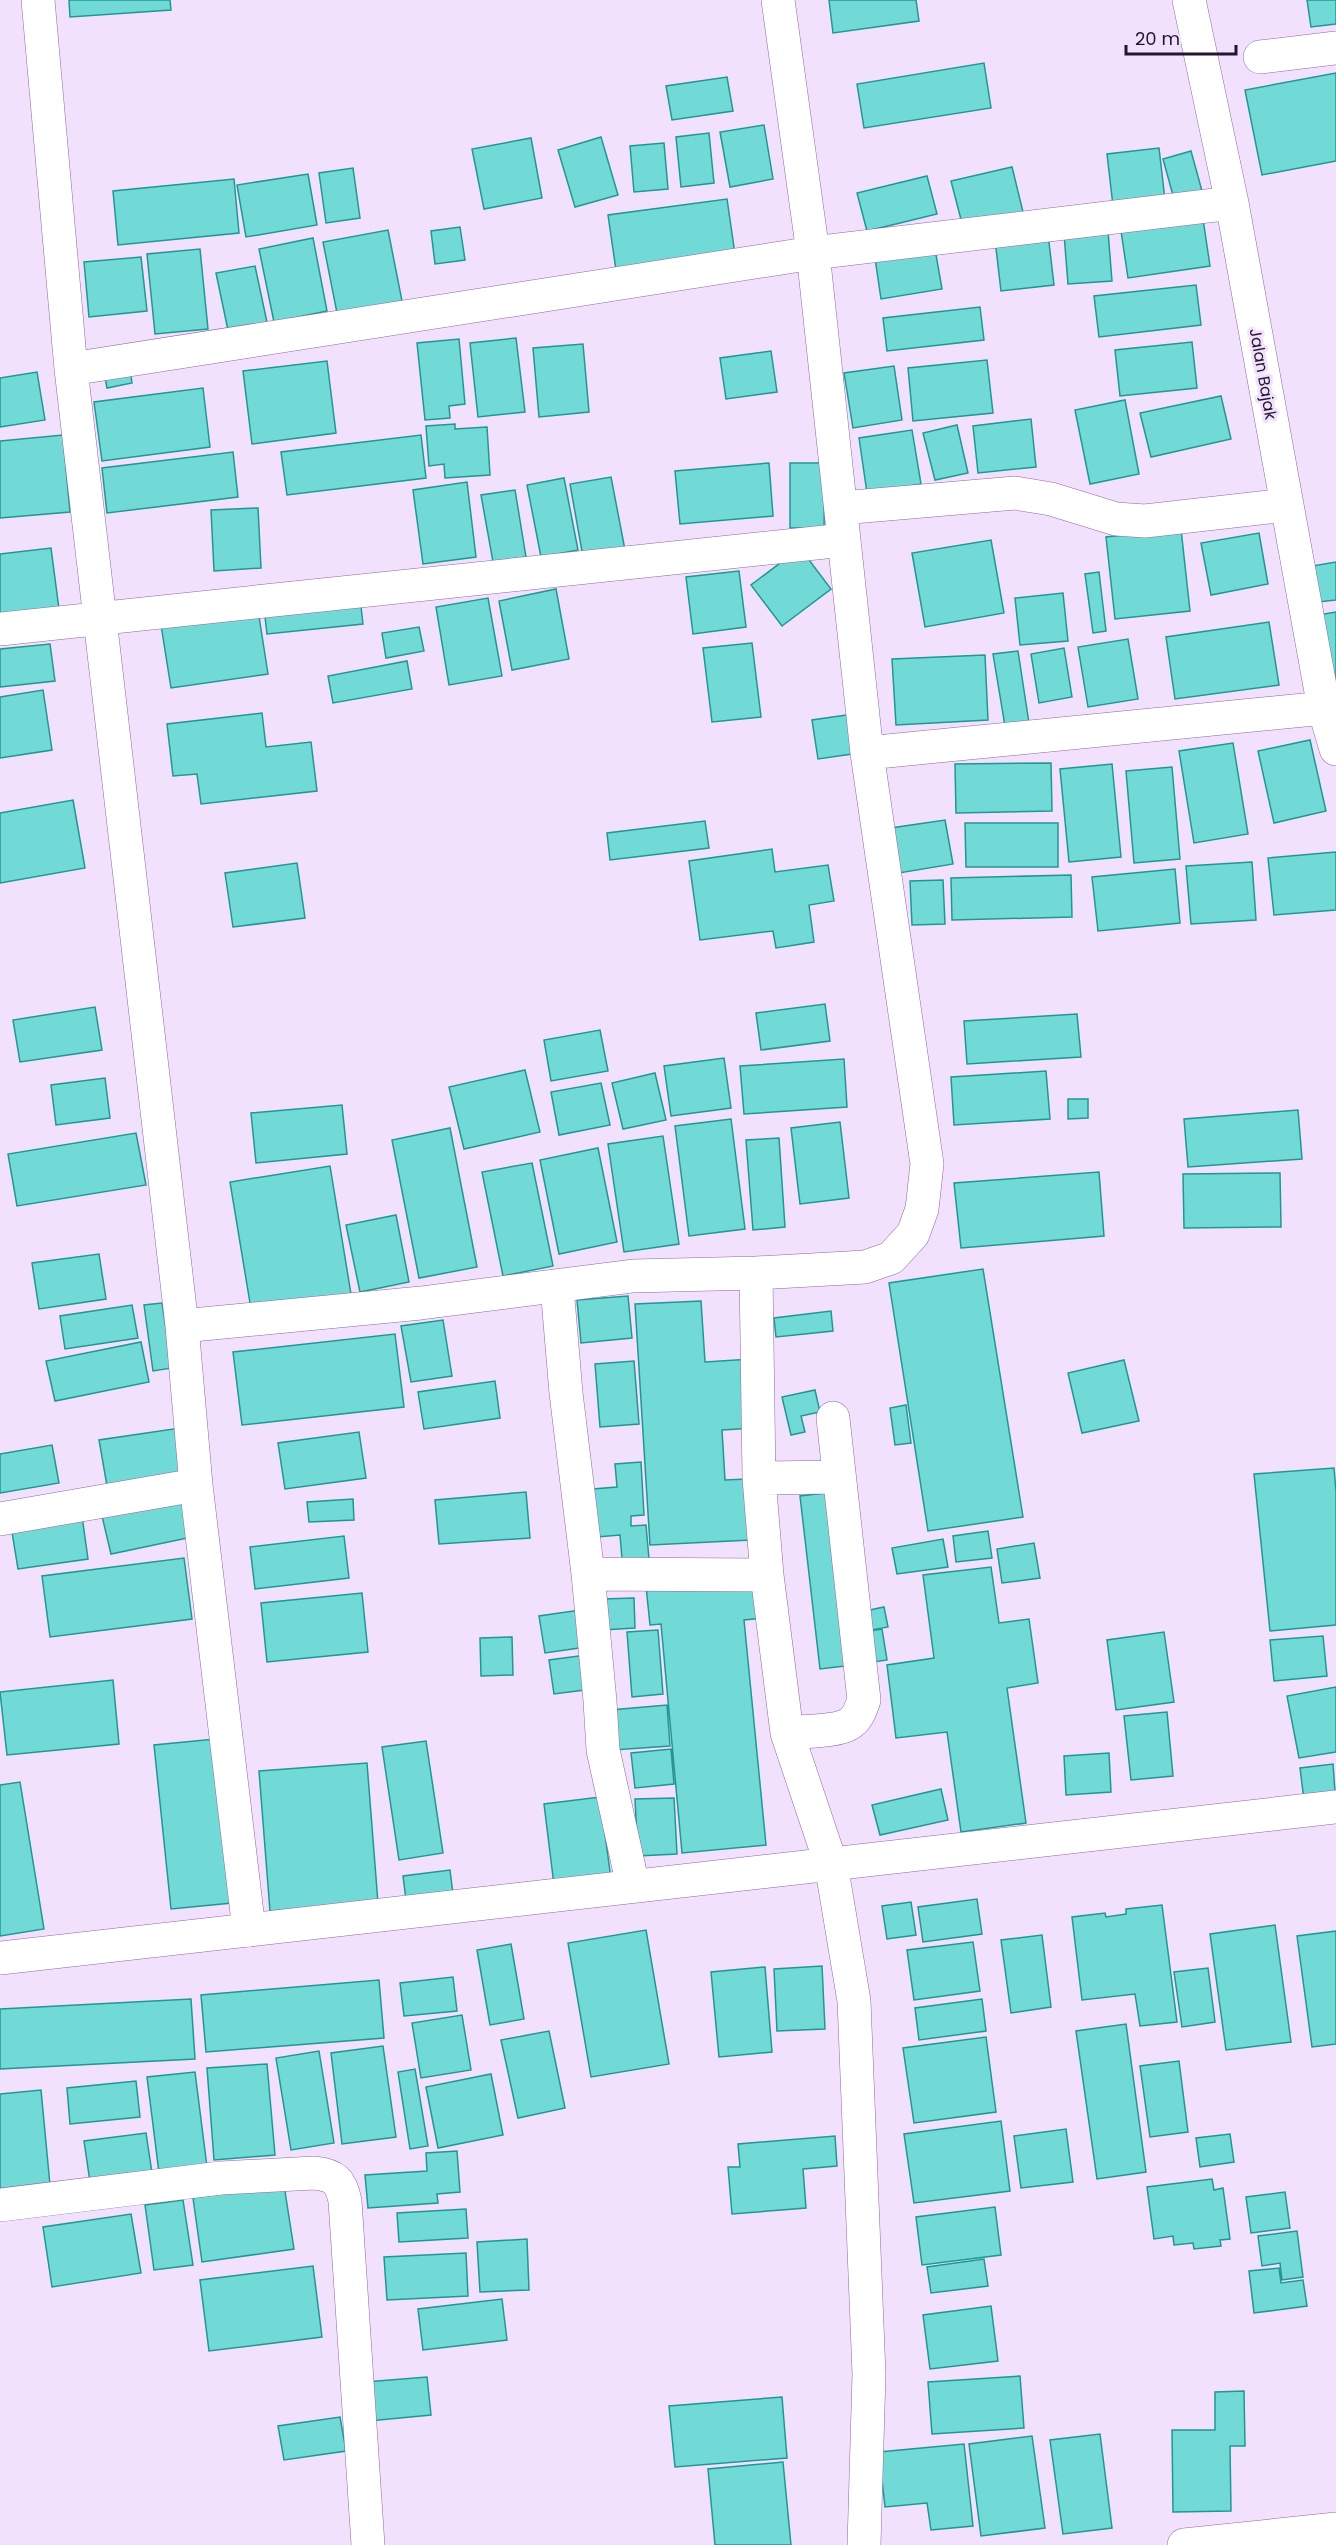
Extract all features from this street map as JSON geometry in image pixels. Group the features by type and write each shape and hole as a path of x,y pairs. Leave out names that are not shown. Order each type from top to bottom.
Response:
{"street":[{"path":"38,0 71,369 182,1326 196,1485 249,1930"},
{"path":"182,1326 421,1303 633,1276 865,1268 891,1258 913,1234 922,1209 927,1164 867,753 813,254 778,0"},
{"name":"Jalan Bajak","path":"1189,0 1232,203 1324,708 1336,748"},
{"path":"1260,57 1336,48"},
{"path":"71,369 813,254 1232,203"},
{"path":"0,629 843,524 1015,493 1051,499 1116,519 1145,521 1287,505"},
{"path":"867,753 1324,708"},
{"path":"756,1273 759,1478 767,1575 787,1733 831,1864 855,2013 869,2374 864,2545"},
{"path":"557,1287 588,1574 603,1750 633,1886"},
{"path":"787,1733 832,1729 849,1724 858,1715 864,1700 833,1418"},
{"path":"759,1478 839,1478"},
{"path":"0,1520 196,1485"},
{"path":"588,1574 767,1575"},
{"path":"0,1958 1336,1807"},
{"path":"0,2205 220,2178 314,2174 326,2175 335,2179 342,2187 345,2202 368,2545"},
{"path":"1184,2545 1336,2529"}],"building":[{"path":"69,0 170,0 171,10 70,17"},
{"path":"829,0 916,0 919,21 833,33"},
{"path":"1307,0 1336,0 1336,24 1311,27"},
{"path":"984,63 991,108 864,128 857,84"},
{"path":"1336,73 1336,161 1262,175 1245,90"},
{"path":"727,77 733,111 672,120 666,86"},
{"path":"764,125 773,179 730,187 720,132"},
{"path":"709,133 714,183 681,187 676,137"},
{"path":"601,137 618,195 575,207 558,150"},
{"path":"531,138 542,198 484,209 472,149"},
{"path":"664,143 668,189 634,192 630,146"},
{"path":"1159,148 1165,200 1113,206 1107,154"},
{"path":"1191,151 1202,191 1174,199 1163,159"},
{"path":"1012,167 1024,216 964,231 951,181"},
{"path":"353,168 360,218 326,223 319,173"},
{"path":"308,174 317,225 246,237 237,185"},
{"path":"927,176 937,214 867,231 857,193"},
{"path":"234,179 239,233 118,245 113,191"},
{"path":"727,199 735,254 616,270 608,215"},
{"path":"1203,219 1210,266 1128,278 1121,231"},
{"path":"460,227 465,260 435,264 431,231"},
{"path":"388,230 402,301 337,313 323,242"},
{"path":"1108,231 1112,281 1068,284 1064,234"},
{"path":"1048,234 1054,285 1001,291 995,240"},
{"path":"313,238 327,311 274,322 259,249"},
{"path":"200,249 208,329 155,334 147,254"},
{"path":"935,249 942,289 881,299 875,258"},
{"path":"141,257 147,311 89,317 84,262"},
{"path":"255,266 268,327 229,335 216,273"},
{"path":"1196,285 1201,325 1099,337 1094,296"},
{"path":"980,307 984,340 887,351 883,318"},
{"path":"516,338 525,412 478,417 470,343"},
{"path":"459,339 465,404 449,406 450,418 425,420 417,343"},
{"path":"1192,342 1197,388 1120,396 1115,350"},
{"path":"583,344 589,412 539,417 533,348"},
{"path":"771,351 777,392 726,399 720,358"},
{"path":"987,360 993,413 913,421 908,368"},
{"path":"327,361 336,433 252,444 243,371"},
{"path":"129,363 132,383 107,388 103,368"},
{"path":"894,366 902,420 853,428 844,373"},
{"path":"37,372 45,420 0,427 0,378"},
{"path":"203,388 210,447 102,461 94,402"},
{"path":"1221,396 1231,439 1151,457 1140,413"},
{"path":"1125,400 1139,474 1090,484 1075,410"},
{"path":"1031,419 1036,467 978,473 973,426"},
{"path":"455,424 455,429 487,427 490,475 445,478 444,464 429,466 426,426"},
{"path":"957,425 968,473 935,480 923,433"},
{"path":"912,430 921,484 867,493 859,438"},
{"path":"63,435 70,512 0,518 0,441"},
{"path":"421,435 426,478 287,495 281,452"},
{"path":"233,452 238,497 107,513 102,468"},
{"path":"769,463 773,516 680,524 675,471"},
{"path":"790,463 825,463 824,528 790,528"},
{"path":"611,477 625,550 583,557 570,484"},
{"path":"564,478 578,550 541,557 527,485"},
{"path":"467,482 476,557 423,564 413,490"},
{"path":"515,490 526,557 493,562 481,495"},
{"path":"258,508 261,568 214,571 211,510"},
{"path":"1181,529 1190,611 1115,619 1106,537"},
{"path":"1259,533 1268,584 1211,595 1201,543"},
{"path":"991,540 1004,613 925,627 912,553"},
{"path":"51,548 59,609 0,617 0,554"},
{"path":"800,548 831,589 782,626 751,585"},
{"path":"1336,562 1336,600 1318,602 1312,566"},
{"path":"739,571 746,627 693,634 686,577"},
{"path":"1099,572 1106,631 1093,633 1085,574"},
{"path":"556,589 569,659 512,670 499,601"},
{"path":"1063,593 1068,641 1020,645 1015,598"},
{"path":"360,598 363,624 267,634 264,608"},
{"path":"488,598 502,676 449,685 436,607"},
{"path":"258,610 268,674 171,688 161,625"},
{"path":"1336,612 1336,688 1318,615"},
{"path":"1269,622 1279,685 1175,699 1166,637"},
{"path":"419,627 424,651 386,658 382,633"},
{"path":"1128,639 1138,699 1088,707 1078,647"},
{"path":"752,643 761,717 712,722 703,648"},
{"path":"50,644 55,681 0,687 0,649"},
{"path":"1064,648 1072,697 1039,703 1031,654"},
{"path":"1018,651 1029,723 1005,726 993,654"},
{"path":"985,655 988,720 896,725 892,659"},
{"path":"407,661 412,689 333,703 328,676"},
{"path":"43,690 52,750 0,758 0,697"},
{"path":"262,713 266,747 311,742 317,791 201,804 197,774 173,776 167,724"},
{"path":"853,714 859,753 818,759 812,720"},
{"path":"1310,740 1326,811 1274,823 1258,751"},
{"path":"1233,743 1248,834 1194,843 1179,751"},
{"path":"1051,763 1052,811 956,813 955,764"},
{"path":"1112,764 1121,857 1069,862 1060,769"},
{"path":"1172,767 1180,859 1134,863 1126,771"},
{"path":"73,800 85,868 0,883 0,813"},
{"path":"945,820 953,864 899,873 891,828"},
{"path":"705,821 709,848 610,860 607,833"},
{"path":"965,823 1058,823 1058,867 966,867"},
{"path":"772,849 775,872 828,865 834,901 809,905 814,942 776,948 773,931 700,940 689,861"},
{"path":"1336,852 1336,910 1274,915 1268,858"},
{"path":"1252,862 1256,920 1191,924 1186,866"},
{"path":"297,863 305,918 233,927 225,873"},
{"path":"1175,869 1180,923 1098,931 1092,877"},
{"path":"1071,875 1072,917 952,920 951,878"},
{"path":"943,880 945,924 912,925 910,881"},
{"path":"825,1004 830,1041 761,1050 756,1013"},
{"path":"95,1007 102,1050 20,1062 13,1020"},
{"path":"1077,1014 1081,1057 967,1064 964,1021"},
{"path":"600,1030 608,1071 551,1081 544,1040"},
{"path":"724,1058 731,1108 671,1116 664,1066"},
{"path":"844,1059 847,1107 744,1114 740,1066"},
{"path":"525,1070 540,1132 464,1149 449,1087"},
{"path":"1046,1071 1050,1119 954,1125 951,1077"},
{"path":"655,1073 666,1120 623,1129 612,1083"},
{"path":"105,1078 110,1118 56,1125 51,1085"},
{"path":"601,1083 610,1125 559,1135 551,1092"},
{"path":"1068,1099 1088,1099 1088,1118 1068,1119"},
{"path":"342,1105 347,1154 256,1163 251,1113"},
{"path":"1298,1110 1302,1159 1188,1167 1184,1119"},
{"path":"731,1119 745,1229 689,1236 675,1126"},
{"path":"840,1122 849,1198 800,1204 791,1128"},
{"path":"450,1128 477,1267 419,1278 392,1140"},
{"path":"136,1133 146,1185 17,1206 8,1154"},
{"path":"663,1136 679,1244 624,1252 608,1144"},
{"path":"779,1138 785,1227 753,1230 746,1140"},
{"path":"598,1148 617,1242 559,1254 540,1160"},
{"path":"532,1163 553,1266 503,1276 482,1172"},
{"path":"330,1166 351,1294 251,1309 230,1182"},
{"path":"1099,1172 1104,1236 961,1248 954,1183"},
{"path":"1280,1173 1281,1227 1184,1228 1183,1174"},
{"path":"396,1215 409,1282 360,1292 346,1225"},
{"path":"99,1254 106,1299 39,1309 32,1263"},
{"path":"983,1269 1023,1517 928,1531 889,1283"},
{"path":"628,1296 632,1338 581,1343 577,1300"},
{"path":"701,1301 705,1362 751,1359 755,1428 722,1430 725,1480 747,1479 751,1540 650,1545 635,1304"},
{"path":"162,1303 172,1368 153,1371 144,1305"},
{"path":"132,1305 138,1338 65,1349 60,1316"},
{"path":"831,1311 833,1331 776,1337 774,1318"},
{"path":"443,1320 452,1376 411,1382 401,1326"},
{"path":"395,1334 404,1407 242,1425 233,1352"},
{"path":"141,1342 149,1382 55,1401 46,1361"},
{"path":"1124,1360 1139,1421 1082,1433 1068,1373"},
{"path":"634,1361 639,1424 600,1427 595,1364"},
{"path":"495,1381 500,1418 424,1429 418,1392"},
{"path":"815,1390 820,1412 801,1416 805,1432 791,1435 782,1397"},
{"path":"906,1405 911,1443 895,1445 890,1408"},
{"path":"180,1428 187,1474 107,1486 99,1440"},
{"path":"359,1432 366,1478 285,1489 278,1443"},
{"path":"52,1445 59,1483 0,1493 0,1454"},
{"path":"641,1462 644,1515 631,1516 631,1526 646,1525 650,1570 623,1571 620,1535 597,1537 593,1489 617,1487 615,1464"},
{"path":"1334,1468 1336,1625 1270,1631 1254,1474"},
{"path":"526,1492 530,1538 439,1544 435,1500"},
{"path":"833,1492 853,1665 820,1669 800,1496"},
{"path":"189,1499 197,1536 111,1554 102,1516"},
{"path":"353,1499 354,1520 309,1522 307,1502"},
{"path":"82,1516 88,1559 18,1569 11,1526"},
{"path":"988,1531 992,1558 956,1562 953,1536"},
{"path":"344,1536 349,1578 255,1589 250,1547"},
{"path":"943,1539 948,1567 897,1574 892,1548"},
{"path":"1034,1543 1040,1578 1002,1583 997,1549"},
{"path":"184,1558 192,1619 50,1637 42,1576"},
{"path":"991,1567 999,1623 1029,1619 1038,1683 1007,1688 1026,1823 961,1832 947,1732 896,1738 887,1665 934,1658 923,1575"},
{"path":"761,1575 765,1618 744,1620 766,1845 682,1853 661,1624 650,1625 646,1586"},
{"path":"362,1593 368,1652 267,1662 261,1603"},
{"path":"634,1598 635,1628 603,1630 602,1599"},
{"path":"884,1607 888,1627 856,1633 870,1610"},
{"path":"580,1610 586,1647 545,1653 539,1616"},
{"path":"882,1629 887,1660 862,1664 857,1633"},
{"path":"658,1630 663,1694 632,1697 627,1632"},
{"path":"1164,1632 1174,1702 1116,1710 1107,1640"},
{"path":"1323,1636 1327,1676 1274,1681 1270,1640"},
{"path":"512,1637 513,1675 481,1676 480,1638"},
{"path":"586,1655 592,1689 554,1694 549,1660"},
{"path":"113,1680 119,1744 7,1755 0,1692"},
{"path":"1336,1687 1336,1752 1299,1758 1287,1696"},
{"path":"667,1705 670,1746 613,1750 610,1710"},
{"path":"1167,1712 1173,1776 1131,1780 1124,1716"},
{"path":"215,1739 232,1903 171,1909 154,1745"},
{"path":"426,1741 443,1853 399,1860 382,1747"},
{"path":"671,1749 674,1784 635,1788 631,1753"},
{"path":"1109,1753 1111,1792 1066,1795 1064,1756"},
{"path":"367,1763 378,1903 270,1911 259,1771"},
{"path":"1333,1764 1336,1805 1305,1808 1300,1768"},
{"path":"20,1782 44,1929 0,1936 0,1785"},
{"path":"941,1789 948,1820 880,1835 872,1805"},
{"path":"600,1797 611,1879 554,1885 544,1804"},
{"path":"674,1798 677,1854 638,1856 635,1799"},
{"path":"450,1870 453,1894 406,1900 403,1876"},
{"path":"977,1899 982,1934 923,1942 918,1907"},
{"path":"911,1902 916,1935 887,1939 882,1906"},
{"path":"1162,1905 1177,2022 1140,2026 1135,1994 1082,2000 1072,1917 1105,1913 1106,1917 1126,1914 1126,1909"},
{"path":"1275,1925 1291,2042 1226,2050 1210,1934"},
{"path":"646,1930 669,2064 591,2077 568,1943"},
{"path":"1336,1931 1336,2044 1312,2047 1297,1936"},
{"path":"1042,1935 1051,2007 1011,2013 1001,1940"},
{"path":"973,1942 980,1991 914,2000 907,1950"},
{"path":"511,1944 524,2019 490,2025 477,1950"},
{"path":"822,1966 825,2029 777,2031 774,1969"},
{"path":"765,1967 772,2052 719,2057 711,1972"},
{"path":"1208,1968 1215,2022 1182,2027 1174,1972"},
{"path":"453,1977 457,2011 404,2016 400,1983"},
{"path":"379,1980 384,2038 206,2052 201,1995"},
{"path":"191,1999 195,2059 0,2069 0,2009"},
{"path":"982,1999 986,2031 919,2040 915,2008"},
{"path":"462,2015 471,2070 421,2078 412,2023"},
{"path":"1126,2024 1146,2172 1097,2179 1076,2031"},
{"path":"549,2031 565,2108 518,2118 501,2040"},
{"path":"986,2037 996,2112 914,2123 903,2048"},
{"path":"383,2046 396,2137 342,2144 331,2053"},
{"path":"319,2051 334,2143 291,2150 276,2058"},
{"path":"1179,2061 1188,2132 1150,2137 1140,2066"},
{"path":"267,2064 275,2155 214,2160 207,2068"},
{"path":"415,2069 428,2146 410,2149 398,2072"},
{"path":"195,2072 207,2167 159,2173 147,2077"},
{"path":"491,2074 503,2135 438,2148 426,2087"},
{"path":"136,2081 140,2117 70,2124 67,2088"},
{"path":"41,2090 50,2185 0,2190 0,2094"},
{"path":"1001,2121 1010,2191 914,2203 904,2134"},
{"path":"1066,2129 1073,2182 1021,2188 1014,2136"},
{"path":"146,2133 152,2173 90,2182 84,2141"},
{"path":"1230,2134 1234,2162 1200,2167 1196,2138"},
{"path":"835,2136 837,2166 803,2169 806,2208 732,2214 728,2167 740,2167 738,2144"},
{"path":"457,2151 460,2192 437,2194 438,2203 368,2208 365,2175 427,2171 426,2153"},
{"path":"1212,2179 1214,2190 1223,2188 1230,2239 1220,2240 1221,2246 1194,2249 1193,2243 1174,2245 1173,2236 1154,2239 1147,2187"},
{"path":"284,2185 294,2249 202,2262 193,2198"},
{"path":"1285,2192 1290,2228 1251,2233 1246,2197"},
{"path":"183,2200 193,2265 154,2270 145,2205"},
{"path":"995,2207 1001,2255 922,2265 916,2217"},
{"path":"466,2209 468,2238 399,2242 397,2213"},
{"path":"131,2214 141,2273 52,2287 43,2227"},
{"path":"1297,2231 1303,2277 1282,2280 1280,2263 1262,2266 1258,2236"},
{"path":"527,2239 529,2290 480,2292 477,2242"},
{"path":"466,2253 468,2296 387,2300 384,2257"},
{"path":"984,2259 988,2286 931,2293 927,2267"},
{"path":"313,2266 322,2337 209,2351 200,2280"},
{"path":"1279,2268 1281,2283 1303,2280 1307,2306 1254,2313 1249,2271"},
{"path":"502,2299 507,2340 423,2350 418,2309"},
{"path":"991,2306 998,2361 930,2369 923,2315"},
{"path":"1020,2376 1024,2428 932,2434 928,2382"},
{"path":"427,2377 431,2415 369,2421 365,2382"},
{"path":"1244,2391 1245,2446 1230,2446 1231,2511 1173,2512 1172,2430 1215,2430 1215,2392"},
{"path":"782,2397 787,2458 675,2467 669,2406"},
{"path":"340,2417 346,2451 284,2460 278,2426"},
{"path":"1100,2434 1112,2528 1063,2534 1050,2440"},
{"path":"1032,2436 1045,2528 981,2536 969,2444"},
{"path":"964,2444 973,2526 931,2530 927,2503 885,2507 879,2452"},
{"path":"783,2462 791,2545 715,2545 708,2469"}]}
